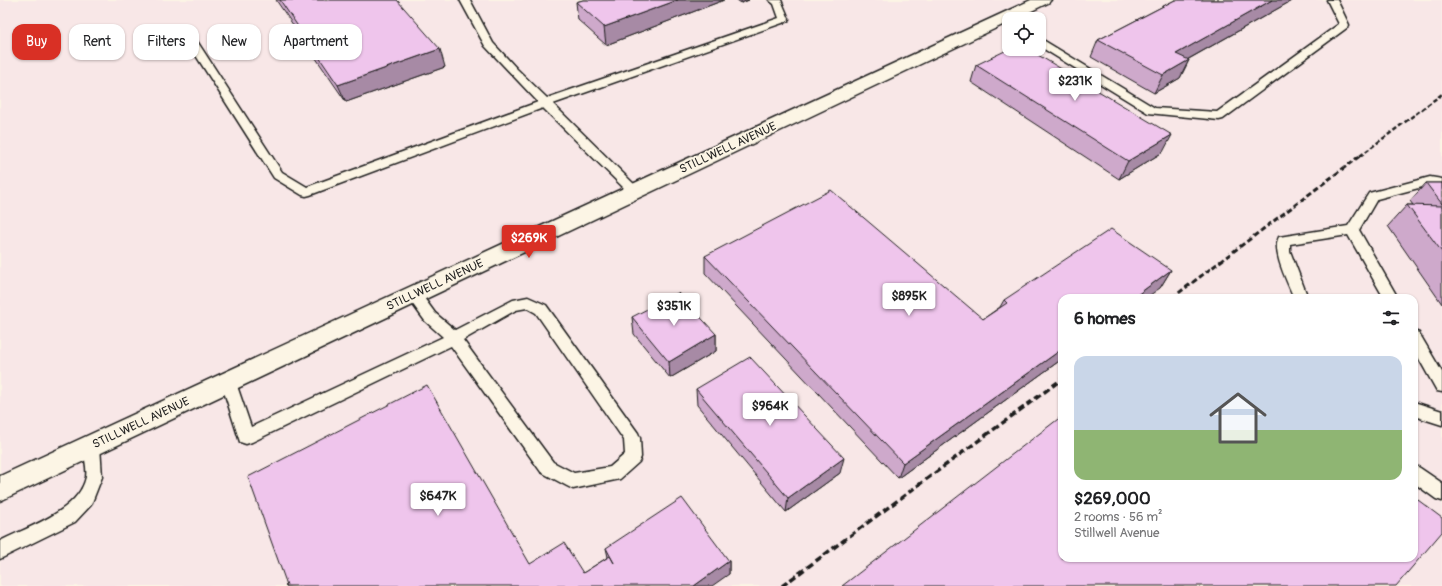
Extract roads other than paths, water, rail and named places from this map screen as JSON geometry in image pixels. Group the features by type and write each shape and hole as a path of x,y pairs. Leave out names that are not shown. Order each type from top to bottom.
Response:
{"street":[{"name":"STILLWELL AVENUE","path":"1021,12 1043,0"},
{"name":"STILLWELL AVENUE","path":"0,489 1002,22"}],"lane":[{"path":"465,0 489,44 513,71 635,192"},
{"path":"199,52 278,175 306,192 545,103 784,19 778,2 774,0"},
{"path":"1046,46 1152,111 1219,116 1344,25 1332,0"},
{"path":"1299,294 1282,252 1284,240 1352,230 1373,196 1430,181 1442,183"},
{"path":"1352,230 1389,294"},
{"path":"229,382 246,437 454,338 513,305 528,302 541,309 632,438 633,457 614,474 573,481 547,467 454,338 430,317 414,295"},
{"path":"1418,344 1442,386"},
{"path":"1418,410 1442,418"},
{"path":"0,550 69,516 85,499 94,477 92,446"},
{"path":"1418,476 1442,493"}],"railway":[{"path":"1360,156 1442,94"},
{"path":"1177,294 1361,155"},
{"path":"782,586 1058,382"}]}
